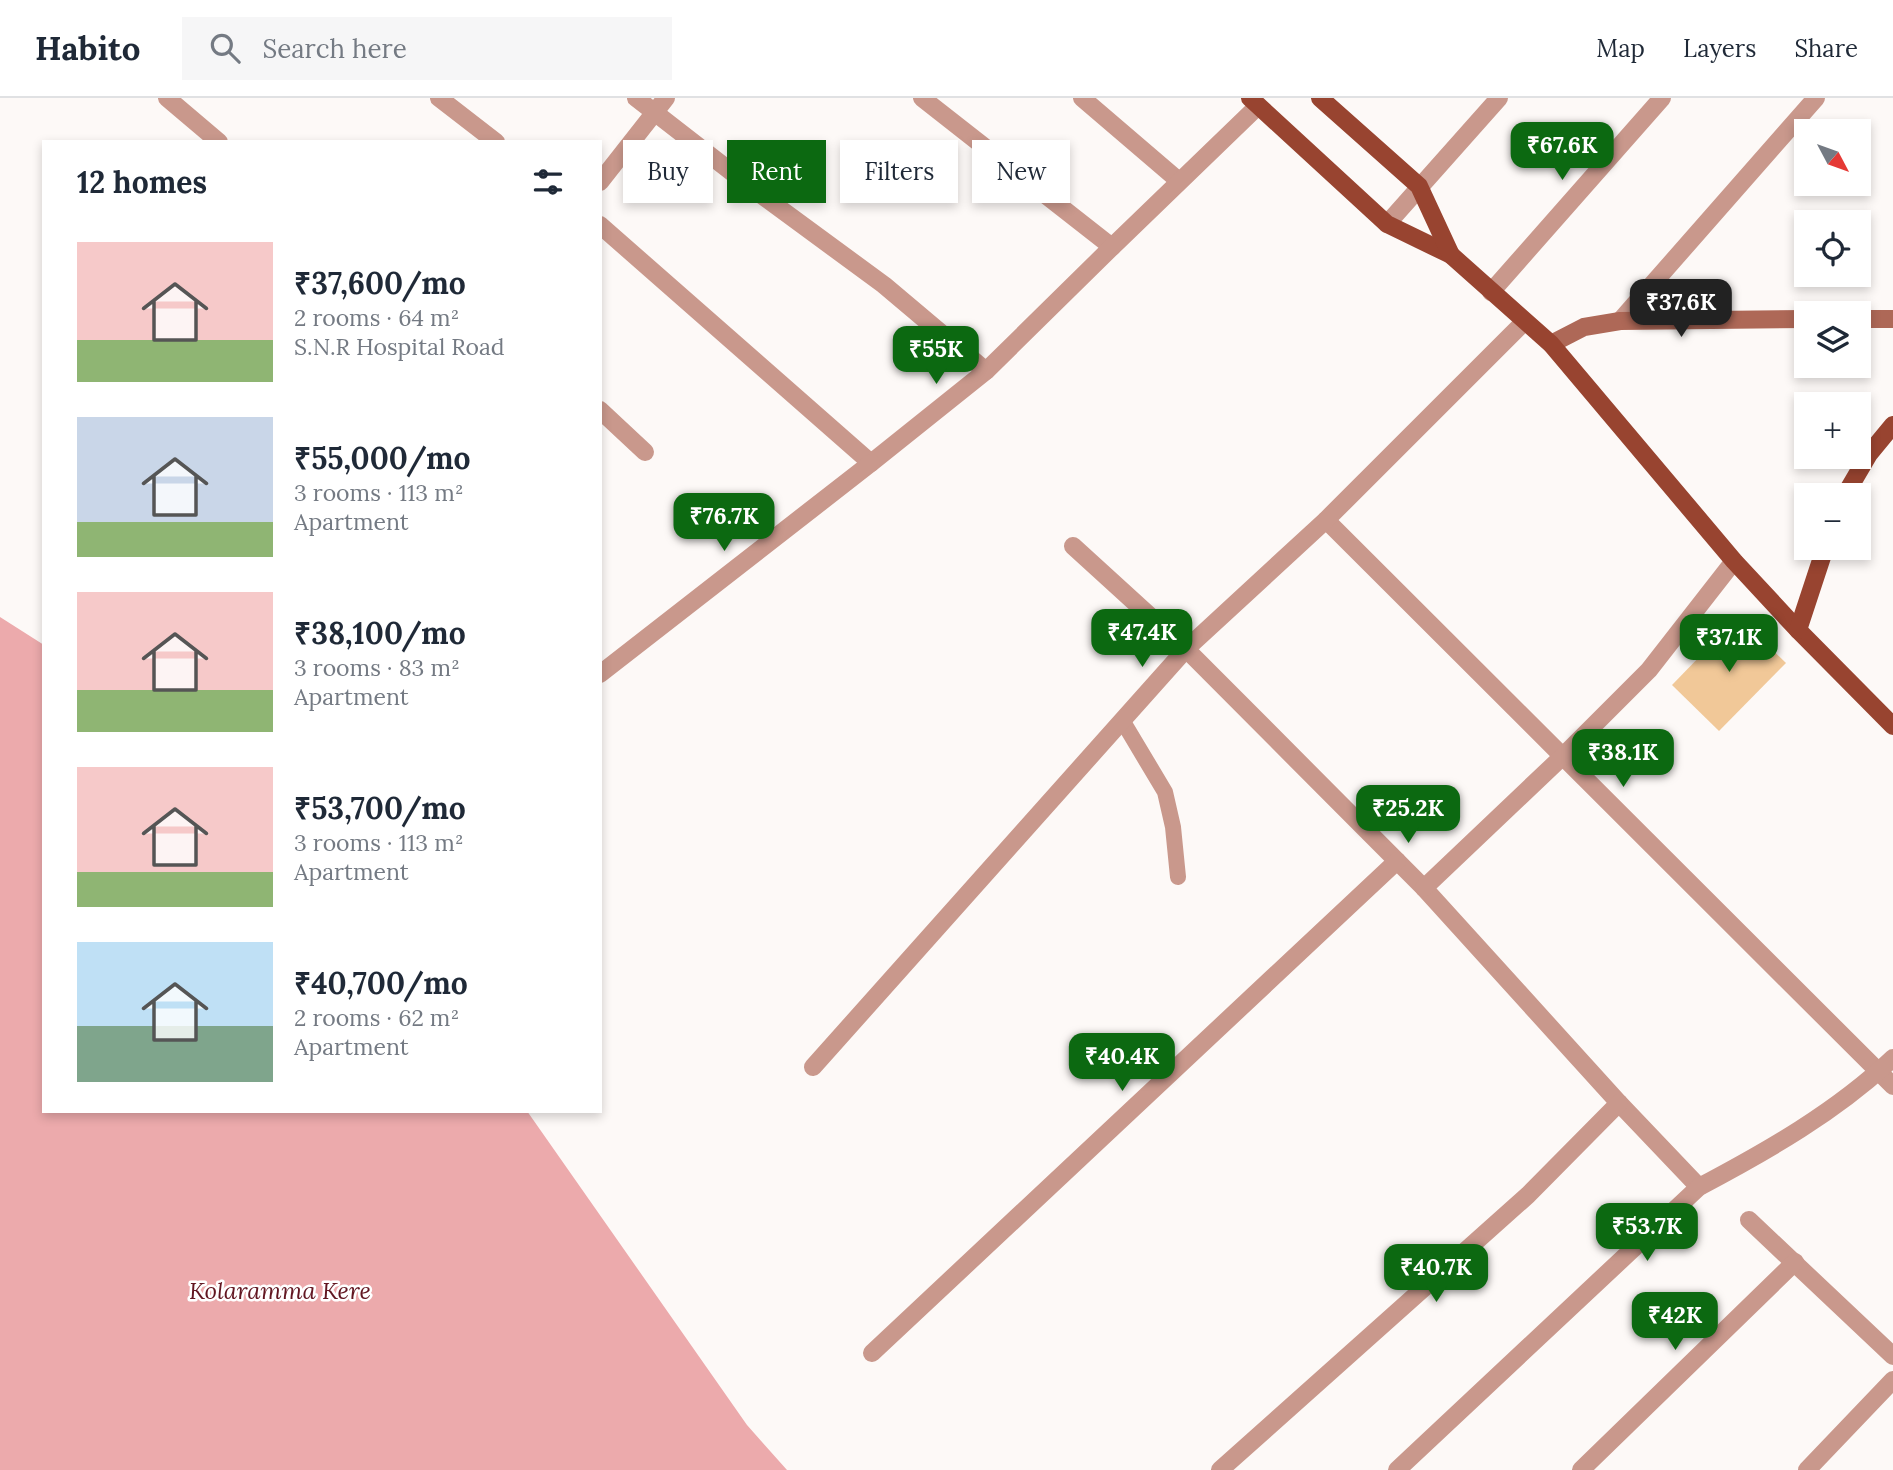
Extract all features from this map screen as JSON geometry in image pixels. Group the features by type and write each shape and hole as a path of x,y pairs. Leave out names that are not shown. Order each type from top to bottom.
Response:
{"main road":[{"path":"1320,98 1419,186 1451,255"},
{"path":"1254,102 1387,224 1451,255 1550,344 1734,561 1893,726"},
{"path":"1871,319 1893,318"},
{"path":"1550,344 1584,327 1620,321 1794,319"},
{"path":"1852,483 1869,454 1893,425"},
{"path":"1798,630 1821,560"}],"street":[{"path":"167,98 217,140"},
{"path":"439,98 493,140"},
{"path":"636,98 884,285 986,370"},
{"path":"602,179 666,98"},
{"path":"922,98 1112,247"},
{"path":"1082,98 1179,181"},
{"path":"1387,224 1499,98"},
{"path":"1491,292 1662,98"},
{"path":"1620,321 1816,98"},
{"path":"602,672 986,370 1179,181 1254,102"},
{"path":"602,227 871,463"},
{"path":"813,1066 1186,649 1326,520 1524,322"},
{"path":"602,412 645,452"},
{"path":"1326,520 1893,1086"},
{"path":"1073,546 1186,649 1424,888 1699,1187"},
{"path":"1424,888 1649,670 1734,561"},
{"path":"872,1353 1397,861"},
{"path":"1397,1470 1699,1187 1758,1156 1820,1116 1893,1058"},
{"path":"1220,1470 1528,1195 1619,1103"},
{"path":"1749,1220 1893,1356"},
{"path":"1580,1470 1795,1262"},
{"path":"1807,1470 1893,1380"}],"lane":[{"path":"1122,720 1164,792 1173,827 1178,877"}],"water":[{"name":"Kolaramma Kere","path":"0,617 42,644 42,1113 528,1113 747,1425 787,1470 0,1470"}],"building":[{"path":"1738,617 1786,663 1719,731 1672,685"}]}
